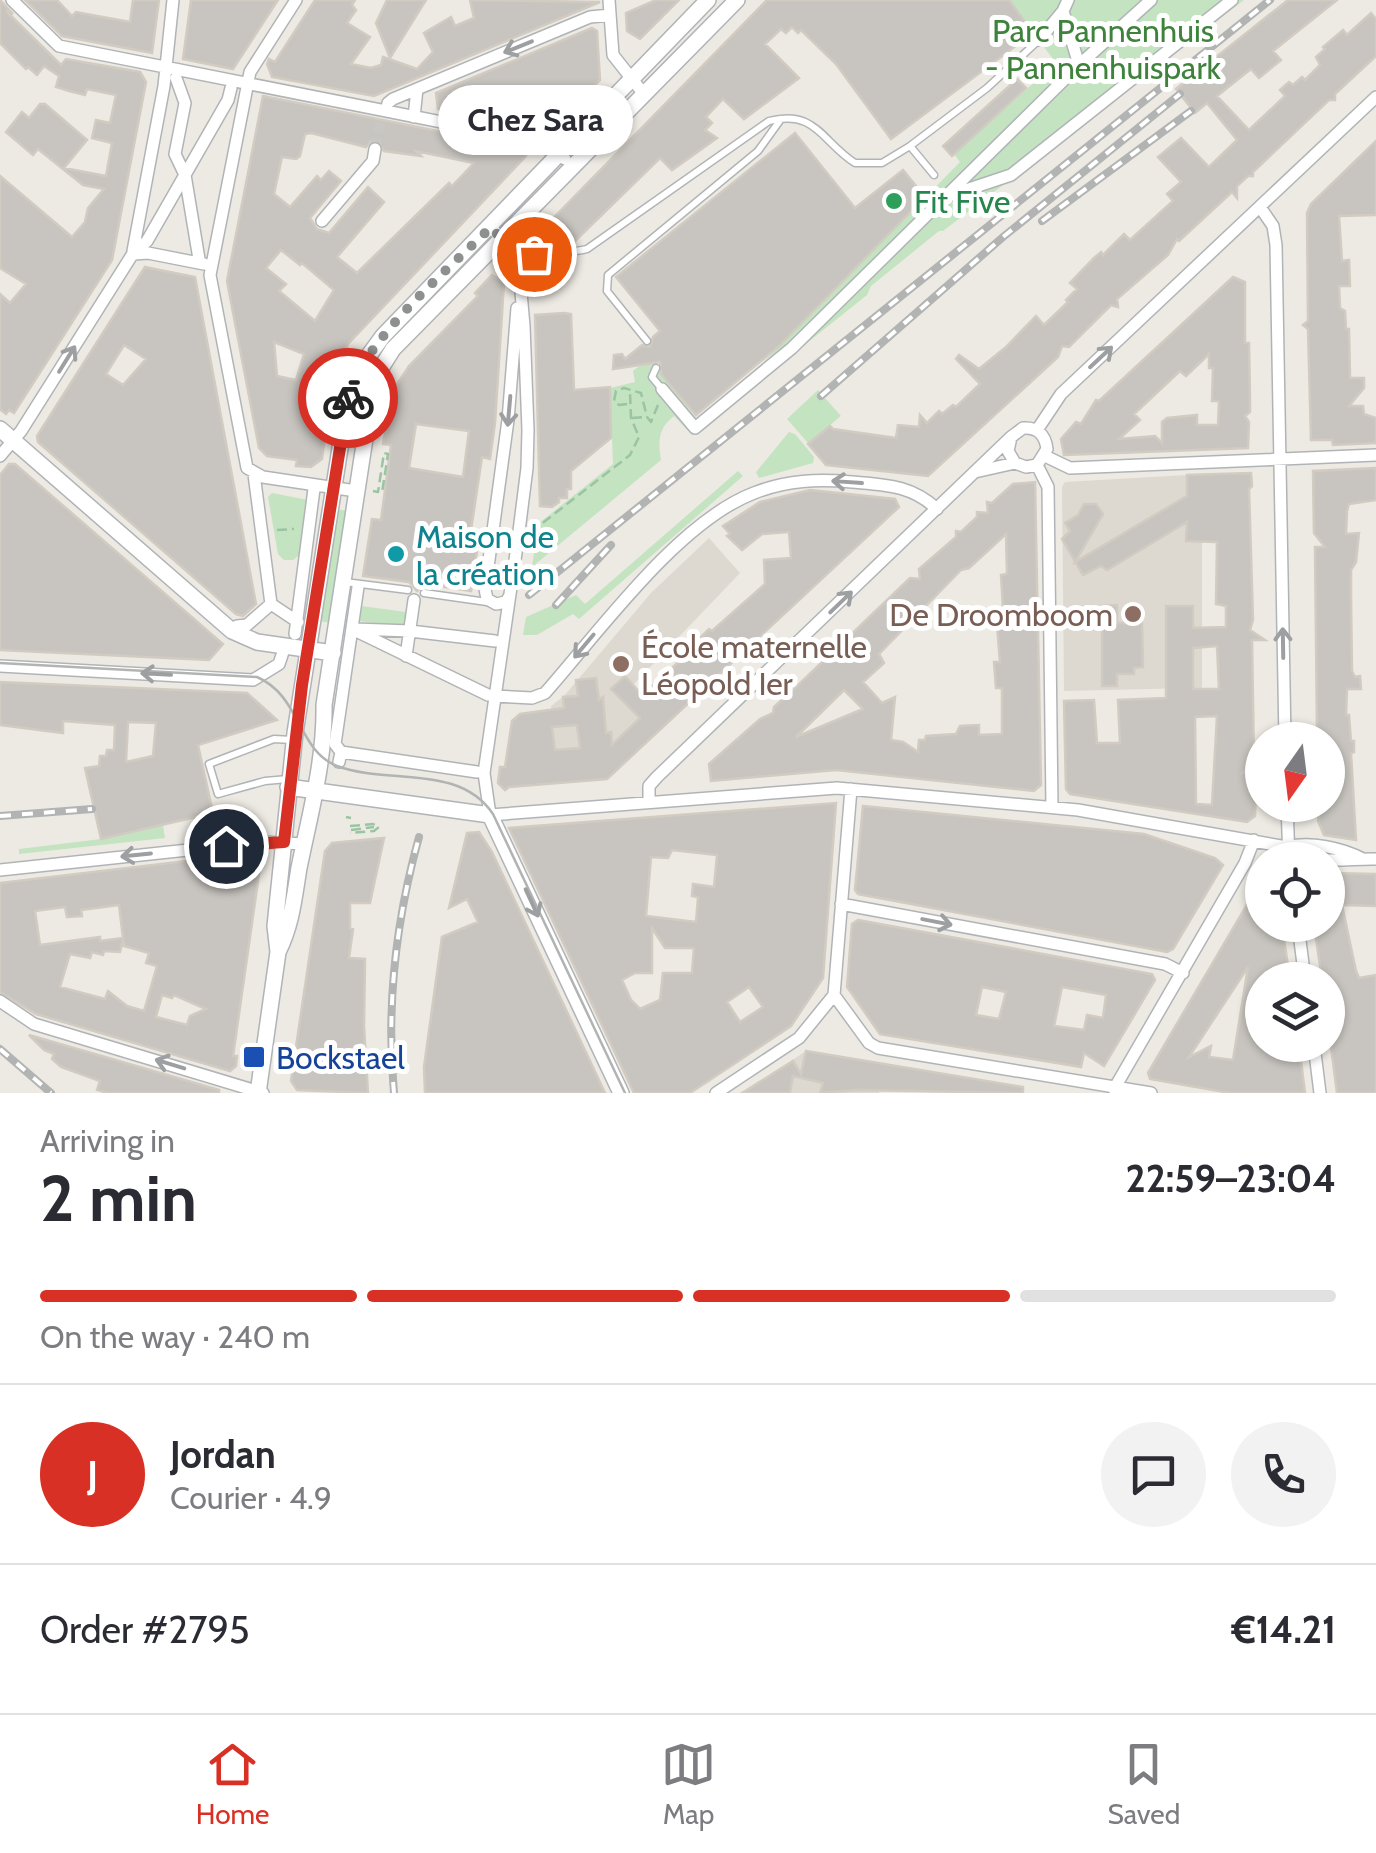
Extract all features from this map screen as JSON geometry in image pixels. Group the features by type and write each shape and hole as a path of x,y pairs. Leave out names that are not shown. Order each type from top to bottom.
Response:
{"main road":[{"path":"278,952 290,928 316,790 333,653 375,492 372,392 383,364 497,232 566,160 631,80 708,0"},
{"path":"566,160 644,93 737,0"},
{"path":"260,1092 278,952 274,926 294,740 347,404 361,366 383,336 497,232"},
{"path":"0,429 232,631 242,638 295,631 307,650"},
{"path":"307,650 333,653"},
{"path":"289,783 316,790 492,811 621,1093"}],"street":[{"path":"12,0 59,46 383,114 532,140 566,160"},
{"path":"132,255 174,0"},
{"path":"295,631 271,604 268,531 250,471 210,275 250,72 296,0"},
{"path":"609,0 613,55 644,93"},
{"path":"662,390 695,428 792,348 1079,65 1151,0"},
{"path":"946,196 1011,175 1232,0"},
{"path":"1066,5 1079,65"},
{"path":"1039,40 1066,5"},
{"path":"383,114 393,99 590,17 610,15"},
{"path":"176,78 185,103 175,154 185,176 198,252 214,250"},
{"path":"414,117 417,89"},
{"path":"0,456 14,441 132,255 147,241 229,94 243,99"},
{"path":"1037,430 1062,394 1376,98"},
{"path":"322,221 373,160 375,149"},
{"path":"1260,207 1273,226 1276,245 1285,722"},
{"path":"497,232 518,259 524,326 527,468 511,593 484,746 484,778 492,811 851,789 1052,808 1144,820 1259,842"},
{"path":"132,255 148,253 213,266"},
{"path":"511,593 506,602 491,602 485,589 508,420 519,279"},
{"path":"648,801 648,790 657,777 1023,428 1037,430 1046,442 1041,460 1048,487 1052,808"},
{"path":"1011,437 1008,451 1016,463"},
{"path":"976,472 1016,463 1026,467 1041,460 1070,468 1376,455"},
{"path":"250,471 375,492"},
{"path":"349,629 491,695 532,698 545,693 612,612 670,555 726,507 754,492 810,480 880,484 914,491 937,509"},
{"path":"0,666 253,680 279,664 295,631 314,489"},
{"path":"339,758 335,744 351,584"},
{"path":"406,656 415,594"},
{"path":"236,626 248,626 271,604"},
{"path":"349,629 410,631 495,642"},
{"path":"339,758 353,762"},
{"path":"339,758 459,776"},
{"path":"441,774 477,772"},
{"path":"716,1093 799,1038 834,995 851,789"},
{"path":"1114,1090 1245,863 1254,840"},
{"path":"0,870 263,842 304,844"},
{"path":"1345,862 1370,859"},
{"path":"841,904 1158,963 1183,973"},
{"path":"834,995 869,1043 878,1048 1150,1093"},
{"path":"0,1001 34,1024 260,1092"},
{"path":"1316,1062 1320,1093"}],"lane":[{"path":"518,259 526,254 587,250 748,134 782,118 816,127 848,160 863,165 882,163 987,88 1039,40"},
{"path":"647,341 607,291 608,275 758,152 782,118"},
{"path":"910,146 934,175"},
{"path":"656,368 652,377 662,390"},
{"path":"351,584 491,602"},
{"path":"289,783 265,781 218,794 209,764 274,739 294,740"}],"path":[{"path":"630,402 619,406 613,396 621,388 641,393 649,422 654,421 662,390"},
{"path":"530,533 630,455 639,437 631,418 630,392"},
{"path":"631,418 647,416"},
{"path":"384,453 388,454 375,492 384,453"},
{"path":"268,531 305,529"},
{"path":"226,819 255,828 224,824 218,821 226,819"},
{"path":"373,824 376,829 350,830 373,824"}],"shaded area":[{"name":"De Droomboom","path":"1202,475 1202,705 1192,688 1064,691 1062,487 1065,482"},
{"name":"École maternelle Léopold Ier","path":"709,538 740,573 633,685 668,722 559,782 551,706 564,696 651,593"},
{"path":"806,1051 885,1064 879,1093 782,1093 771,1074"}],"green space":[{"name":"Parc Pannenhuis - Pannenhuispark","path":"1009,0 1244,0 939,231 871,286 867,295 692,435 674,416 660,435 661,460 532,567 538,524 613,464 610,388 635,382 633,371 649,358 697,419 744,382 960,162 954,154 1056,63"},
{"path":"818,390 841,416 808,443 787,419"},
{"path":"789,432 814,457 813,463 759,478 756,472"},
{"path":"738,471 743,476 579,619 573,614 537,635 523,635 526,617 576,595 585,604"},
{"path":"272,493 308,500 301,554 293,560 284,560 278,554 268,497"},
{"path":"334,509 349,511 333,623 318,621"},
{"path":"361,606 406,612 404,627 359,621"},
{"path":"163,825 165,838 19,854 19,849 101,839"}],"building":[{"path":"0,0 13,14 6,11 61,65 66,59 140,72 146,82 112,260 14,413 9,410 6,414 0,409 0,294 10,303 26,284 0,268 0,176 72,237 104,189 83,185 38,149 33,155 6,132 22,112 29,118 40,104 45,104 87,140 64,168 106,176 112,143 92,138 96,120 110,123 116,95 87,89 85,95 69,91 56,87 59,76 44,66 37,75 26,69 0,43"},
{"path":"25,0 57,0 72,16 76,12 130,22 133,0 159,0 152,53 62,36"},
{"path":"191,0 278,0 233,69 183,59"},
{"path":"315,0 355,0 352,5 356,10 347,23 370,37 351,64 371,68 381,65 383,57 417,69 433,52 424,33 451,17 455,26 474,18 470,0 600,2 374,96 272,77 269,59 275,62"},
{"path":"387,0 426,0 390,58 376,23"},
{"path":"656,0 679,0 640,39 627,31 626,13"},
{"path":"767,0 1009,0 1033,33 891,139 836,64 801,30 798,33 792,27 786,33 781,29 765,44 799,78 744,119 723,99 706,117 712,123 705,130 717,138 672,170 660,158 573,243 525,247"},
{"path":"1288,0 1337,0 1273,51 1281,60 1259,78 1251,69 1217,96 1249,130 1285,96 1280,90 1289,82 1293,85 1302,77 1305,80 1320,65 1316,57 1323,47 1343,30 1347,35 1371,13 1376,19 1376,56 1335,94 1335,100 1329,100 1253,176 1237,186 1237,198 1232,192 1177,239 1168,255 1117,299 1118,307 1111,305 1069,347 1062,346 1058,357 928,476 826,465 808,444 830,426 896,438 898,425 919,427 920,415 927,423 939,411 942,414 953,405 956,407 980,384 956,359 959,355 979,369 1036,316 1044,325 1068,302 1077,289 1070,283 1094,258 1101,252 1103,255 1124,234 1130,240 1173,201 1167,194 1181,182 1158,157 1181,138 1209,167 1237,140 1207,103 1195,113 1176,89"},
{"path":"592,28 597,31 600,80 551,130 438,109 436,93"},
{"path":"1017,79 1026,88 952,156 943,146"},
{"path":"263,96 522,148 526,156 348,344 328,389 318,436 325,437 322,459 311,467 296,466 297,460 267,456 259,448 227,281","holes":["305,134 366,147 377,140 384,151 421,156 416,151 474,163 357,273 337,257 384,202 368,187 329,233 317,229 310,218 341,181 329,171 321,180 317,176 290,207 274,194 282,157 300,156","281,250 334,290 315,321 279,291 286,284 266,268","274,342 304,354 296,380 277,376"]},
{"path":"795,133 855,208 903,170 925,197 779,346 696,415 661,374 660,362 613,369 614,355 622,354 625,359 642,345 650,347 660,331 616,277"},
{"path":"1376,141 1376,215 1339,216 1342,261 1349,260 1350,286 1339,286 1340,308 1345,311 1349,329 1350,378 1364,378 1364,388 1349,406 1363,406 1364,414 1376,418 1376,443 1333,445 1332,440 1311,440 1308,329 1303,325 1308,321 1307,213 1311,204"},
{"path":"145,267 195,277 256,604 243,616 236,614 38,442 37,436","holes":["124,345 146,359 123,385 106,374"]},
{"path":"492,275 504,283 495,423 490,459 482,457 468,550 477,551 471,591 426,584 417,591 409,582 363,576 372,519 381,520 391,445 383,444 394,389 409,366 478,296 475,293","holes":["416,424 469,431 463,477 409,468"]},
{"path":"1233,277 1245,282 1248,448 1064,455 1061,439 1076,422 1081,424 1099,401","holes":["1209,354 1209,368 1213,368 1212,401 1219,401 1218,425 1197,425 1197,415 1167,418 1162,422 1162,443 1155,436 1119,439 1140,420 1134,414 1180,371 1186,376"]},
{"path":"571,314 574,390 610,387 611,438 571,471 567,498 559,498 552,507 540,506 535,315"},
{"path":"9,464 15,464 223,644 209,660 0,650 0,475"},
{"path":"1376,468 1376,500 1349,504 1347,511 1346,534 1359,533 1356,562 1351,570 1351,596 1352,671 1355,677 1360,676 1361,689 1347,689 1346,715 1354,741 1351,753 1356,840 1324,835 1318,822 1345,822 1345,722 1317,722 1315,547 1325,547 1314,533 1313,471"},
{"path":"1251,473 1250,630 1265,640 1252,640 1253,722 1245,722 1242,773 1245,822 1070,794 1066,789 1064,701 1094,700 1097,743 1120,743 1118,700 1166,698 1166,606 1193,606 1193,628 1226,627 1226,606 1216,604 1217,542 1186,541 1187,522 1107,570 1101,566 1083,575 1075,562 1187,496 1187,475","holes":["1217,646 1219,689 1193,689 1193,648","1217,716 1212,805 1196,804 1195,717"]},
{"path":"1035,482 1041,785 1034,791 836,770 711,781 709,764 760,719 773,713 788,689 793,690 910,578 920,579 919,569 956,537 956,531 961,532 977,517 977,512 988,513 987,502 992,503 1013,484","holes":["1006,534 1007,574 1001,575 1004,625 997,625 1000,662 994,662 996,688 1002,688 1002,734 979,735 979,725 960,726 956,734 919,740 918,752 903,742 891,740 895,697 882,703 863,682 884,663 879,654 961,570 969,568","844,690 863,709 796,737"]},
{"path":"810,490 895,499 899,507 607,779 505,790 498,783 500,767 505,767 512,721 520,714 564,708 563,697 578,696 576,680 596,678 599,700 603,697 606,733 611,732 612,745 640,718 611,689 625,676 642,695 709,629 712,631 765,584 764,560 791,558 789,532 762,534 742,550 727,536 730,534 723,526 760,502","holes":["577,725 580,748 555,750 552,727"]},
{"path":"1084,504 1096,504 1103,514 1075,562 1062,539 1070,531 1065,523 1078,515"},
{"path":"1117,605 1117,623 1142,623 1143,667 1134,668 1134,674 1117,674 1117,686 1102,686 1102,606"},
{"path":"0,682 247,693 277,720 198,745 213,813 101,839 85,768 99,766 100,756 114,750 115,725 63,721 63,733 0,725","holes":["128,722 156,723 153,756 126,762"]},
{"path":"836,803 823,978 791,1026 690,1093 634,1093 509,828","holes":["672,850 717,855 714,887 693,884 692,896 698,897 696,922 646,916 651,857 668,858","652,928 665,948 694,948 692,973 663,973 660,1000 640,1009 622,980 635,973 652,973","749,987 763,1007 740,1022 727,1002"]},
{"path":"863,806 1144,834 1215,858 1223,865 1173,949 1167,952 858,894 855,890"},
{"path":"479,832 492,852 605,1093 425,1093 424,1067 442,937 478,922 467,899 449,908 467,833"},
{"path":"384,838 370,903 350,903 353,929 349,958 365,959 368,1093 297,1090 291,1081 325,851 332,843"},
{"path":"254,853 261,860 233,1056 237,1056 236,1066 230,1071 36,1014 0,992 0,883","holes":["119,905 123,938 40,945 35,911 65,907 67,917 82,916 81,910","123,940 124,946 149,953 146,963 157,966 144,1011 127,1006 108,991 105,999 60,987 70,954 90,958 92,952 120,952","162,995 174,995 206,1009 190,1016 187,1025 156,1017"]},
{"path":"1345,873 1376,874 1376,906 1345,905"},
{"path":"1245,908 1245,942 1284,942 1287,962 1245,962 1245,972 1189,1057 1211,1046 1209,1057 1233,1060 1245,986 1245,1062 1301,1062 1305,1093 1230,1093 1150,1079 1148,1073"},
{"path":"1345,919 1359,978 1376,975 1376,1093 1337,1093 1333,1062 1345,1062 1345,962 1319,962 1316,942 1345,942"},
{"path":"858,920 1152,974 1155,980 1104,1066 1084,1053 1081,1067 880,1034 847,987 852,924","holes":["982,987 1006,992 999,1019 976,1015","1062,987 1106,995 1103,1018 1087,1015 1084,1030 1054,1026"]},
{"path":"29,1035 219,1093 97,1090 100,1081 61,1067 52,1059 54,1054"},
{"path":"806,1051 1023,1087 1023,1093 820,1093 823,1083 793,1076 790,1093 742,1093 793,1061 801,1074"}],"tunnel":[{"path":"375,149 381,120"}],"tram line":[{"path":"0,663 257,677 282,697 314,748 337,766 442,781 479,798 493,814 625,1093"}],"railway":[{"path":"529,595 1270,0"},
{"path":"821,396 1003,237 1180,94"},
{"path":"1042,221 1191,111"},
{"path":"556,605 611,545"},
{"path":"0,816 92,809"},
{"path":"394,1093 391,1028 395,964 404,900 419,837"},
{"path":"0,1049 51,1093"}],"way so far":[{"path":"348,398 361,366 383,336 491,227 518,259 534,254"}],"place":[{"name":"Fit Five","path":"894,201"},
{"name":"Chez Sara","path":"534,254"},
{"name":"Maison de la création","path":"396,554"},
{"name":"De Droomboom","path":"1133,614"},
{"name":"École maternelle Léopold Ier","path":"621,664"},
{"name":"Bockstael","path":"254,1057"}],"route":[{"path":"226,846 284,842 302,685 348,398"}]}
